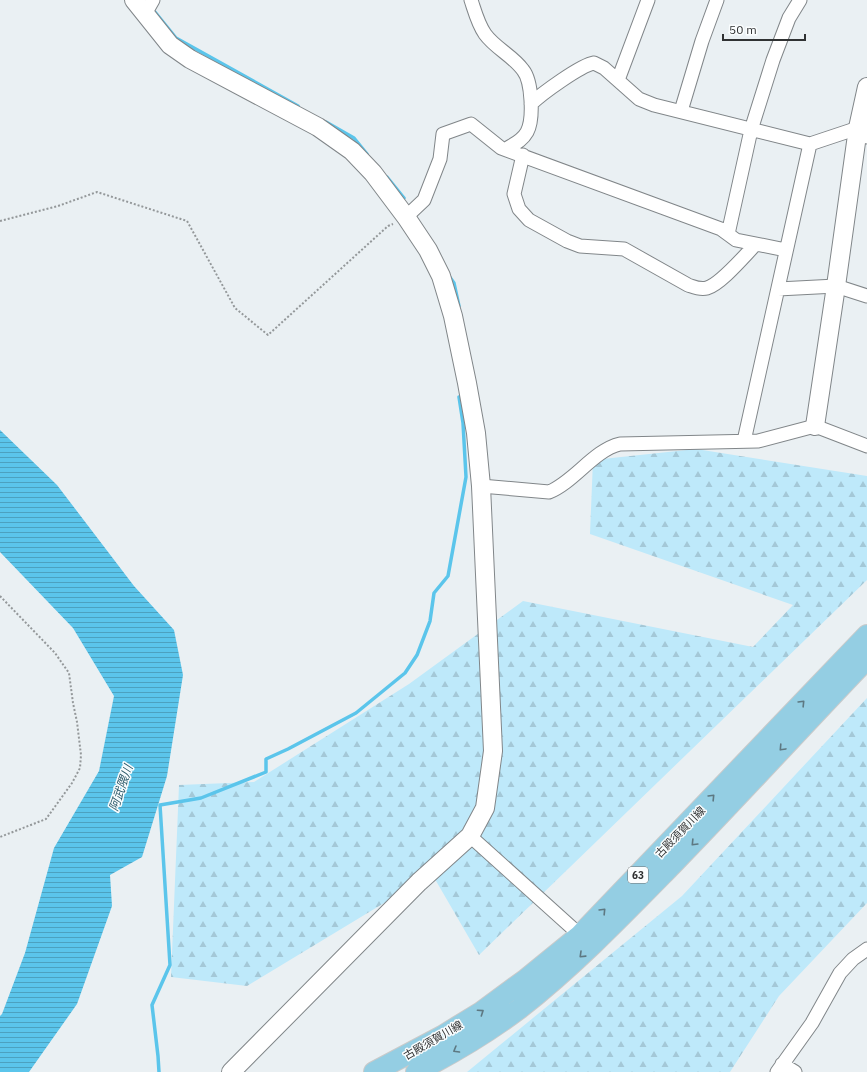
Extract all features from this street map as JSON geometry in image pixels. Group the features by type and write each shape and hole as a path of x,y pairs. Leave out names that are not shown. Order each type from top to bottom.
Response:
{"main road":[{"name":"古殿須賀川線","path":"374,1072 442,1036 481,1012 526,979 580,935 867,635"},
{"name":"古殿須賀川線","path":"416,1072 464,1046 492,1028 518,1009 571,965 708,828 867,659"}],"street":[{"path":"134,0 149,7 170,45 190,59 318,127 352,151 373,172 406,217 428,250 441,276 454,316 476,433 481,486 493,751 485,808 470,836 419,882 231,1072"},
{"path":"471,0 477,18 485,34 522,68 527,76 531,104 530,126 527,133 520,141 506,149"},
{"path":"618,80 648,0"},
{"path":"681,111 702,41 718,0"},
{"path":"728,234 751,130 775,53 789,18 800,0"},
{"path":"531,104 540,95 590,64 598,65 618,80 639,99 645,102 751,130 810,144 862,132"},
{"path":"815,426 836,286 862,132 867,87"},
{"path":"406,217 424,200 440,159 444,134 471,124 501,148 722,229 736,240 786,250"},
{"path":"744,441 810,144"},
{"path":"524,156 514,194 519,209 529,220 567,241 580,246 624,250 688,286 706,288 716,284 756,244"},
{"path":"778,289 836,286 867,296"},
{"path":"481,486 549,492 560,488 577,472 612,446 620,444 758,441 815,426 867,446"},
{"path":"470,836 580,935"},
{"path":"795,1072 779,1068 790,1056 812,1023 840,973 853,959 867,949"}],"path":[{"path":"0,221 58,206 97,192 187,221 235,308 268,335 388,226 406,217"},
{"path":"0,596 55,653 69,672 81,755 80,768 72,783 46,819 0,837"}],"green space":[{"path":"696,449 867,476 867,580 479,955 432,874 247,986 171,977 179,785 254,782 409,684 523,601 753,647 793,605 590,534 593,460"},
{"path":"867,698 867,903 779,996 730,1072 467,1072 682,896"}],"water":[{"name":"阿武隈川","path":"0,430 57,485 134,586 174,630 183,675 167,776 142,857 110,875 112,906 77,1004 29,1072 0,1072 0,1016 25,953 54,848 99,771 114,696 73,628 0,552"}],"waterway":[{"path":"155,12 176,38 298,106"},
{"path":"326,122 354,138 367,154"},
{"path":"387,177 404,198"},
{"path":"449,276 454,283 459,306"},
{"path":"159,1072 152,1005 170,965 160,805 201,798 266,772 266,759 356,713 405,673 417,655 430,621 434,593 448,576 466,477 463,423 459,397"}]}
